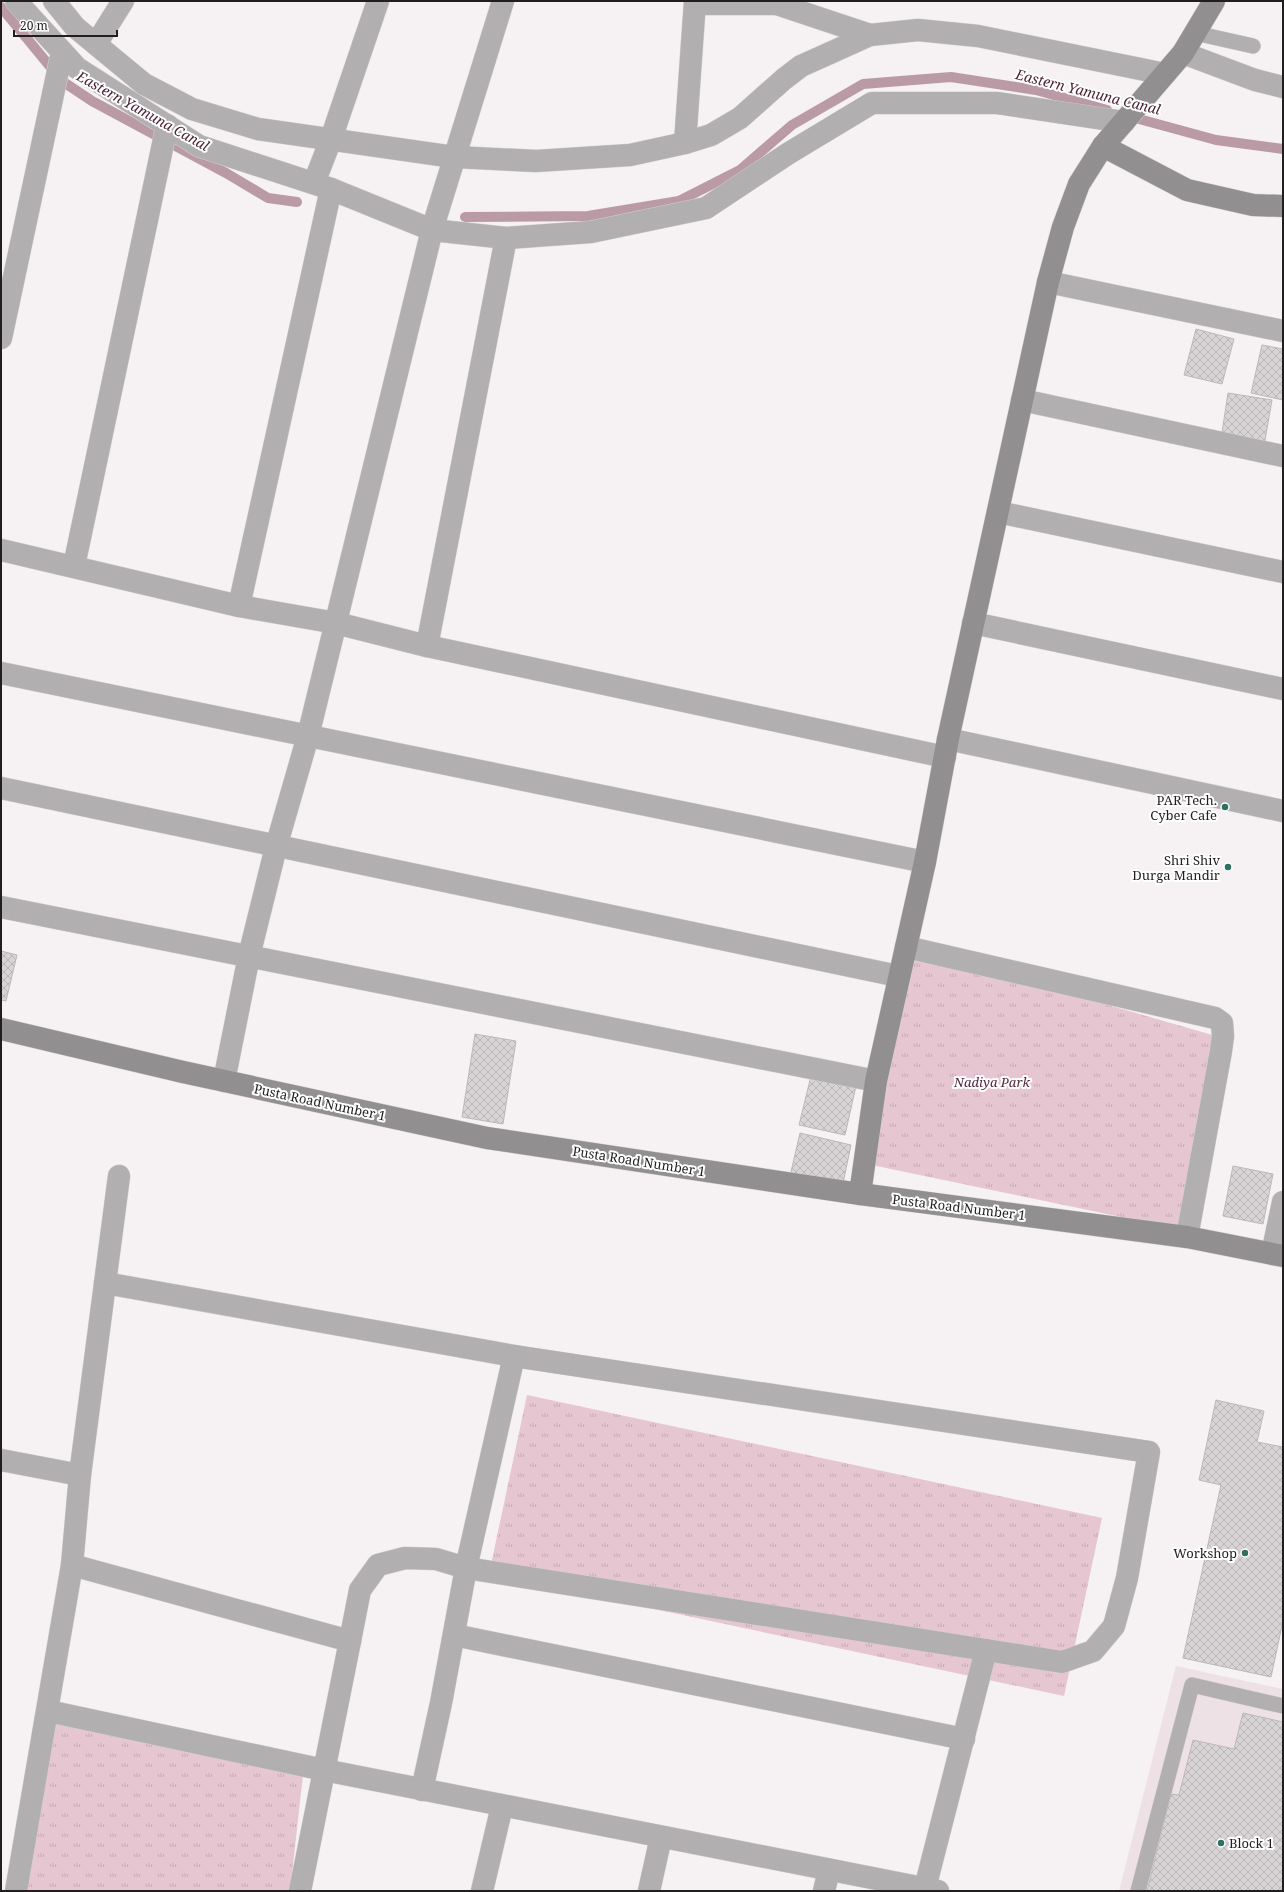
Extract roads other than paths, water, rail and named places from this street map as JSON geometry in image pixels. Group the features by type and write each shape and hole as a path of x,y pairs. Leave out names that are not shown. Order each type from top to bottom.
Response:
{"street":[{"path":"16,1 62,55 77,68 166,127 199,146 322,186 428,228 506,238 591,232 706,208 789,153 872,103 997,103 1124,122"},
{"path":"54,1 75,27 144,84 192,108 258,128 454,157 536,161 630,155 685,143 711,135 740,118 801,66 870,35 918,30 978,36 1159,79"},
{"path":"96,44 123,1"},
{"path":"239,606 331,139 378,1"},
{"path":"224,1081 250,956 276,847 308,736 336,624 428,228 454,157 503,1"},
{"path":"860,1194 876,1081 898,976 925,862 946,748 1022,400 1048,282 1063,227 1079,184 1103,146 1159,79 1183,53 1214,1"},
{"path":"685,143 695,2 777,4 870,35"},
{"path":"1183,53 1255,80 1283,87"},
{"path":"1,338 6,293 62,55"},
{"path":"74,566 166,127"},
{"path":"1103,146 1187,190 1252,205 1283,206"},
{"path":"427,646 506,238"},
{"path":"1048,282 1283,331"},
{"path":"1022,400 1283,456"},
{"path":"998,512 1283,572"},
{"path":"1,550 239,606 336,624 427,646 946,748 1283,810"},
{"path":"973,624 1283,688"},
{"path":"1,674 925,862"},
{"path":"1,788 276,847 898,976"},
{"path":"1,907 876,1081"},
{"path":"906,947 1215,1018 1222,1023 1223,1036 1221,1051 1187,1237"},
{"name":"Pusta Road Number 1","path":"1,1029 224,1081 487,1138 860,1194 1187,1237 1278,1255"},
{"path":"16,1891 72,1565 80,1475 119,1176"},
{"path":"1278,1255 1283,1202"},
{"path":"105,1283 514,1356 1149,1452 1127,1578 1114,1626 1093,1651 1062,1662 466,1568 436,1559 405,1558 378,1565 360,1590 300,1891"},
{"path":"422,1790 454,1635 466,1568 514,1356"},
{"path":"1,1460 80,1475"},
{"path":"72,1565 350,1641"},
{"path":"454,1635 964,1739"},
{"path":"48,1711 422,1790 931,1890 964,1739 986,1650"},
{"path":"482,1891 502,1806"},
{"path":"649,1891 661,1837"},
{"path":"824,1891 829,1870"}],"lane":[{"path":"1196,33 1253,46"},
{"path":"1138,1891 1192,1685 1283,1706"}],"waterway":[{"name":"Eastern Yamuna Canal","path":"1,7 62,81 92,101 226,173 268,198 297,202"},
{"name":"Eastern Yamuna Canal","path":"465,217 588,216 679,201 740,170 792,125 863,84 951,77 1036,90 1107,110"},
{"name":"Eastern Yamuna Canal","path":"1128,116 1216,140 1283,149"}],"place":[{"name":"PAR Tech. Cyber Cafe","path":"1225,807"},
{"name":"Shri Shiv Durga Mandir","path":"1228,867"},
{"name":"Workshop","path":"1245,1553"},
{"name":"Block 1","path":"1221,1843"}],"park label":[{"name":"Nadiya Park","path":"992,1082"}]}
